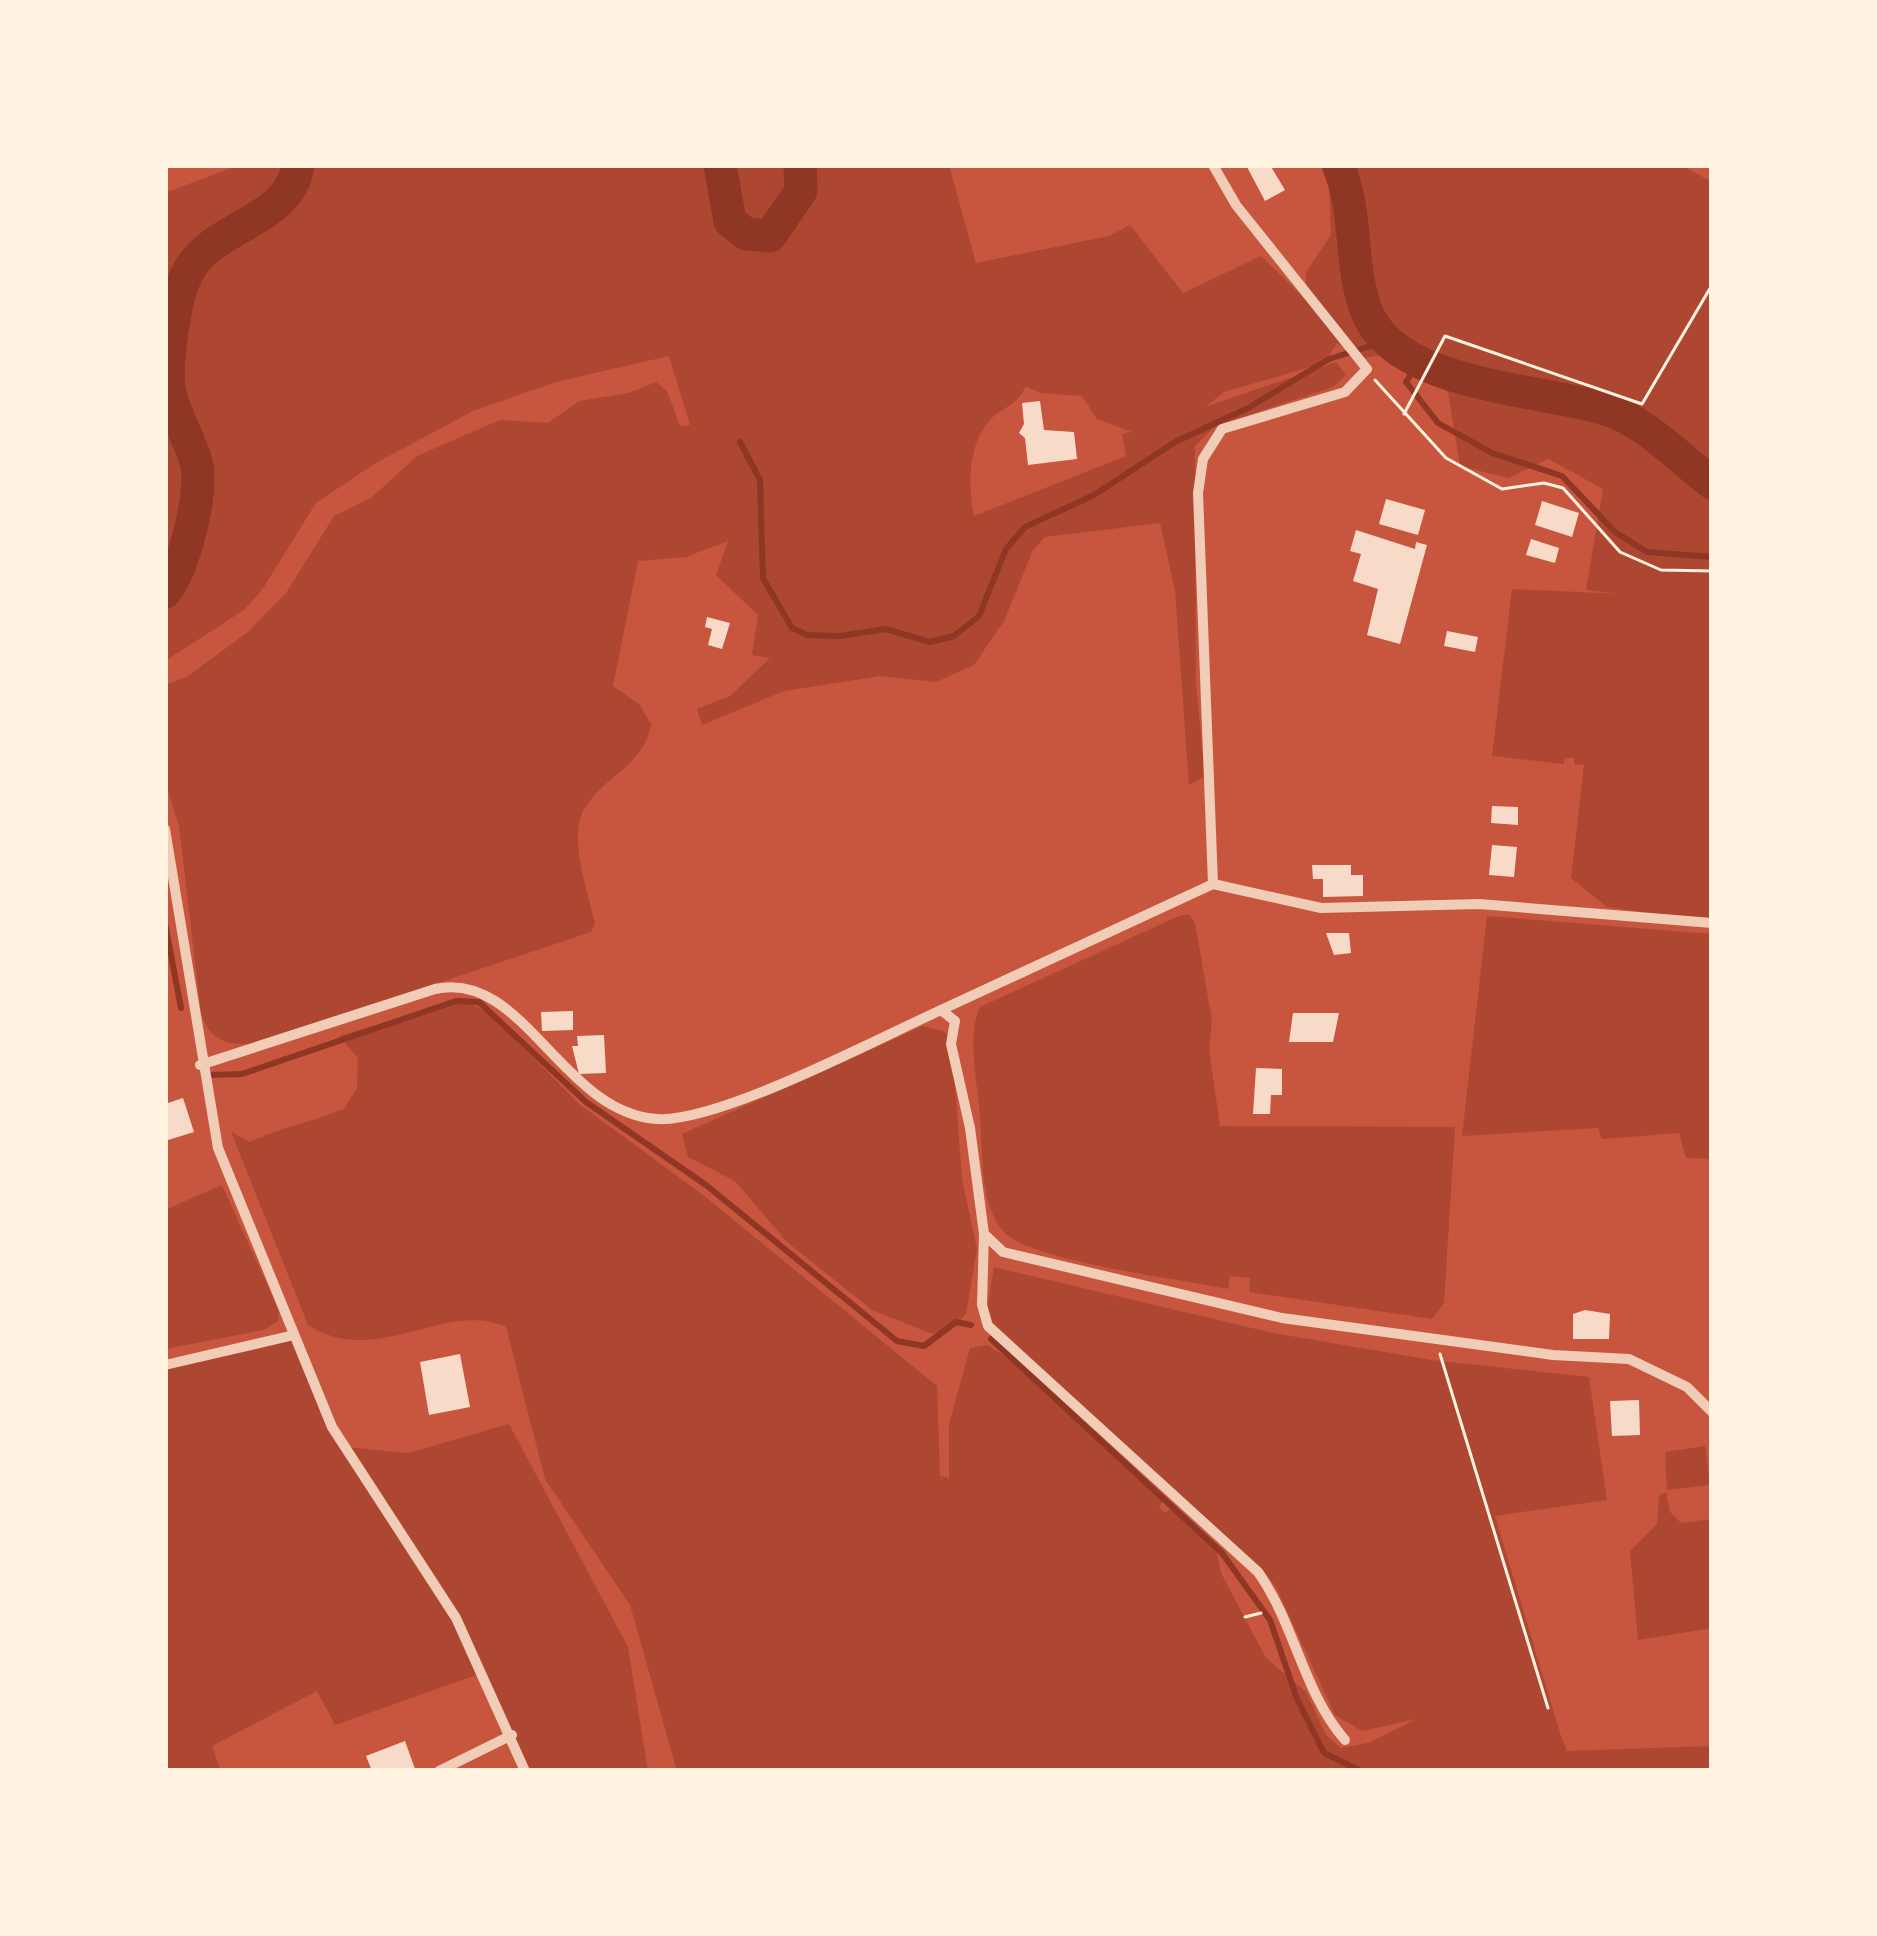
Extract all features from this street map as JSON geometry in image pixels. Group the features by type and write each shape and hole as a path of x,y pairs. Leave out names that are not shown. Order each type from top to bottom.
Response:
{"street":[{"path":"1213,165 1236,205 1367,369 1346,392 1222,429 1203,459 1198,493 1213,884"},
{"path":"165,829 200,1065 218,1148 332,1427 457,1618 525,1771"},
{"path":"200,1065 435,989 470,988 515,1017 584,1087 628,1113 657,1119 688,1116 793,1078 1213,884 1322,908 1479,904 1712,923"},
{"path":"941,1010 955,1021 951,1044 970,1128 984,1234 982,1305 988,1326 1258,1572 1282,1610 1326,1714 1345,1739"},
{"path":"984,1234 1003,1252 1258,1313 1436,1340 1629,1359 1687,1387 1712,1412"},
{"path":"165,1365 294,1335"},
{"path":"439,1771 512,1735"}],"path":[{"path":"1404,414 1444,336 1642,404 1712,285"},
{"path":"1367,369 1446,458 1502,489 1544,483 1563,488 1620,551 1661,570 1712,572"},
{"path":"1436,1340 1548,1708"},
{"path":"1245,1617 1258,1613"}],"shaded area":[{"path":"239,165 949,165 976,263 1109,236 1130,225 1183,293 1261,256 1306,300 1306,272 1331,235 1328,165 1681,165 1712,182 1712,922 1607,907 1571,878 1584,765 1574,764 1574,758 1565,758 1564,764 1492,756 1512,589 1621,594 1586,590 1603,489 1548,459 1508,478 1460,466 1448,392 1393,352 1366,358 1337,343 1324,363 1224,392 1205,407 1336,362 1346,375 1333,387 1215,426 1195,446 1196,685 1205,776 1189,785 1175,590 1160,523 1045,537 1033,550 1004,621 974,665 936,682 881,676 784,691 702,725 697,709 730,696 770,658 752,655 758,615 716,575 728,541 686,557 638,561 613,686 639,704 651,724 641,750 591,799 579,823 581,867 595,923 591,932 267,1040 226,1042 211,1032 201,1013 179,826 165,781 165,685 188,676 248,632 286,593 334,516 371,498 417,456 500,420 548,423 579,401 629,393 656,382 667,391 680,426 690,425 669,356 556,382 473,411 374,464 316,503 262,590 244,610 165,661 165,193","holes":["1026,386 1040,393 1082,396 1097,419 1132,432 1122,434 1126,456 974,516 971,475 981,433"]},
{"path":"1189,915 1195,923 1212,1020 1209,1049 1220,1126 1455,1127 1444,1303 1432,1319 1249,1292 1250,1278 1230,1276 1228,1289 1076,1261 1021,1243 997,1222 984,1178 974,1061 980,1007"},
{"path":"1487,916 1712,934 1712,1159 1686,1158 1679,1133 1602,1139 1598,1128 1462,1136"},
{"path":"462,1000 489,1012 579,1104 703,1195 937,1386 940,1476 949,1478 949,1424 970,1348 987,1345 1013,1361 1163,1500 1159,1507 1165,1513 1173,1507 1216,1549 1221,1573 1266,1658 1306,1692 1326,1735 1341,1748 1368,1743 1416,1719 1362,1731 1335,1715 1275,1585 986,1316 994,1267 1273,1333 1432,1360 1589,1377 1607,1500 1495,1516 1560,1733 1567,1751 1712,1746 1712,1771 677,1771 630,1605 545,1479 506,1327 459,1321 359,1340 334,1337 308,1325 231,1132 250,1142 344,1109 357,1088 358,1058 339,1036"},
{"path":"923,1026 945,1032 952,1043 962,1179 977,1249 966,1314 951,1329 932,1334 872,1310 787,1242 735,1181 688,1157 682,1134"},
{"path":"222,1185 279,1311 278,1321 264,1330 165,1349 165,1210"},
{"path":"294,1335 345,1447 408,1453 509,1424 628,1647 648,1771 521,1771 479,1674 335,1725 317,1691 212,1746 221,1771 165,1771 165,1365"},
{"path":"1705,1446 1710,1485 1667,1490 1665,1452"},
{"path":"1666,1492 1670,1512 1681,1523 1712,1519 1712,1628 1638,1640 1630,1551 1657,1524 1659,1496"}],"building":[{"path":"1246,165 1270,165 1285,190 1265,201"},
{"path":"1040,401 1044,430 1074,432 1077,459 1028,465 1025,438 1019,433 1024,424 1022,403"},
{"path":"1386,499 1425,510 1418,535 1379,524"},
{"path":"1542,501 1579,513 1572,537 1535,525"},
{"path":"1356,530 1415,549 1416,542 1427,545 1400,644 1367,635 1378,589 1353,581 1361,554 1350,551"},
{"path":"1531,539 1559,548 1555,563 1526,555"},
{"path":"707,617 730,623 722,649 708,645 712,629 705,627"},
{"path":"1447,631 1478,637 1475,652 1444,646"},
{"path":"1492,806 1518,807 1518,825 1491,823"},
{"path":"1492,845 1517,847 1514,877 1489,875"},
{"path":"1312,865 1351,865 1351,875 1363,875 1363,896 1323,897 1323,879 1313,879"},
{"path":"1326,933 1349,933 1351,953 1334,955"},
{"path":"573,1011 573,1030 542,1031 541,1012"},
{"path":"1293,1013 1339,1013 1333,1042 1289,1042"},
{"path":"604,1035 606,1073 579,1074 572,1046 578,1046 577,1036"},
{"path":"1256,1068 1282,1069 1282,1095 1271,1095 1270,1114 1253,1114"},
{"path":"183,1098 194,1132 165,1141 165,1104"},
{"path":"1585,1310 1610,1314 1609,1339 1573,1339 1573,1314"},
{"path":"460,1354 470,1407 429,1415 420,1362"},
{"path":"1639,1400 1640,1435 1612,1436 1610,1401"},
{"path":"405,1741 415,1769 372,1771 366,1756"}],"waterway":[{"path":"165,592 185,548 198,475 169,382 182,287 197,259 212,245 280,200 292,185 298,165"},
{"path":"720,165 730,221 746,234 770,236 801,191 800,165"},
{"path":"1338,165 1348,200 1361,292 1382,336 1437,370 1621,415 1712,483"},
{"path":"740,442 760,480 763,578 792,628 807,635 840,636 886,629 930,642 954,636 979,616 1006,549 1025,527 1094,495 1175,442 1248,408 1329,359 1390,340"},
{"path":"1420,361 1406,382 1438,423 1492,453 1562,476 1615,532 1647,552 1712,557"},
{"path":"165,923 181,1008"},
{"path":"211,1075 242,1074 456,1001 479,1002 586,1102 706,1185 897,1341 924,1346 956,1322 971,1325"},
{"path":"991,1339 1222,1553 1270,1620 1297,1699 1324,1753 1361,1771"}]}
